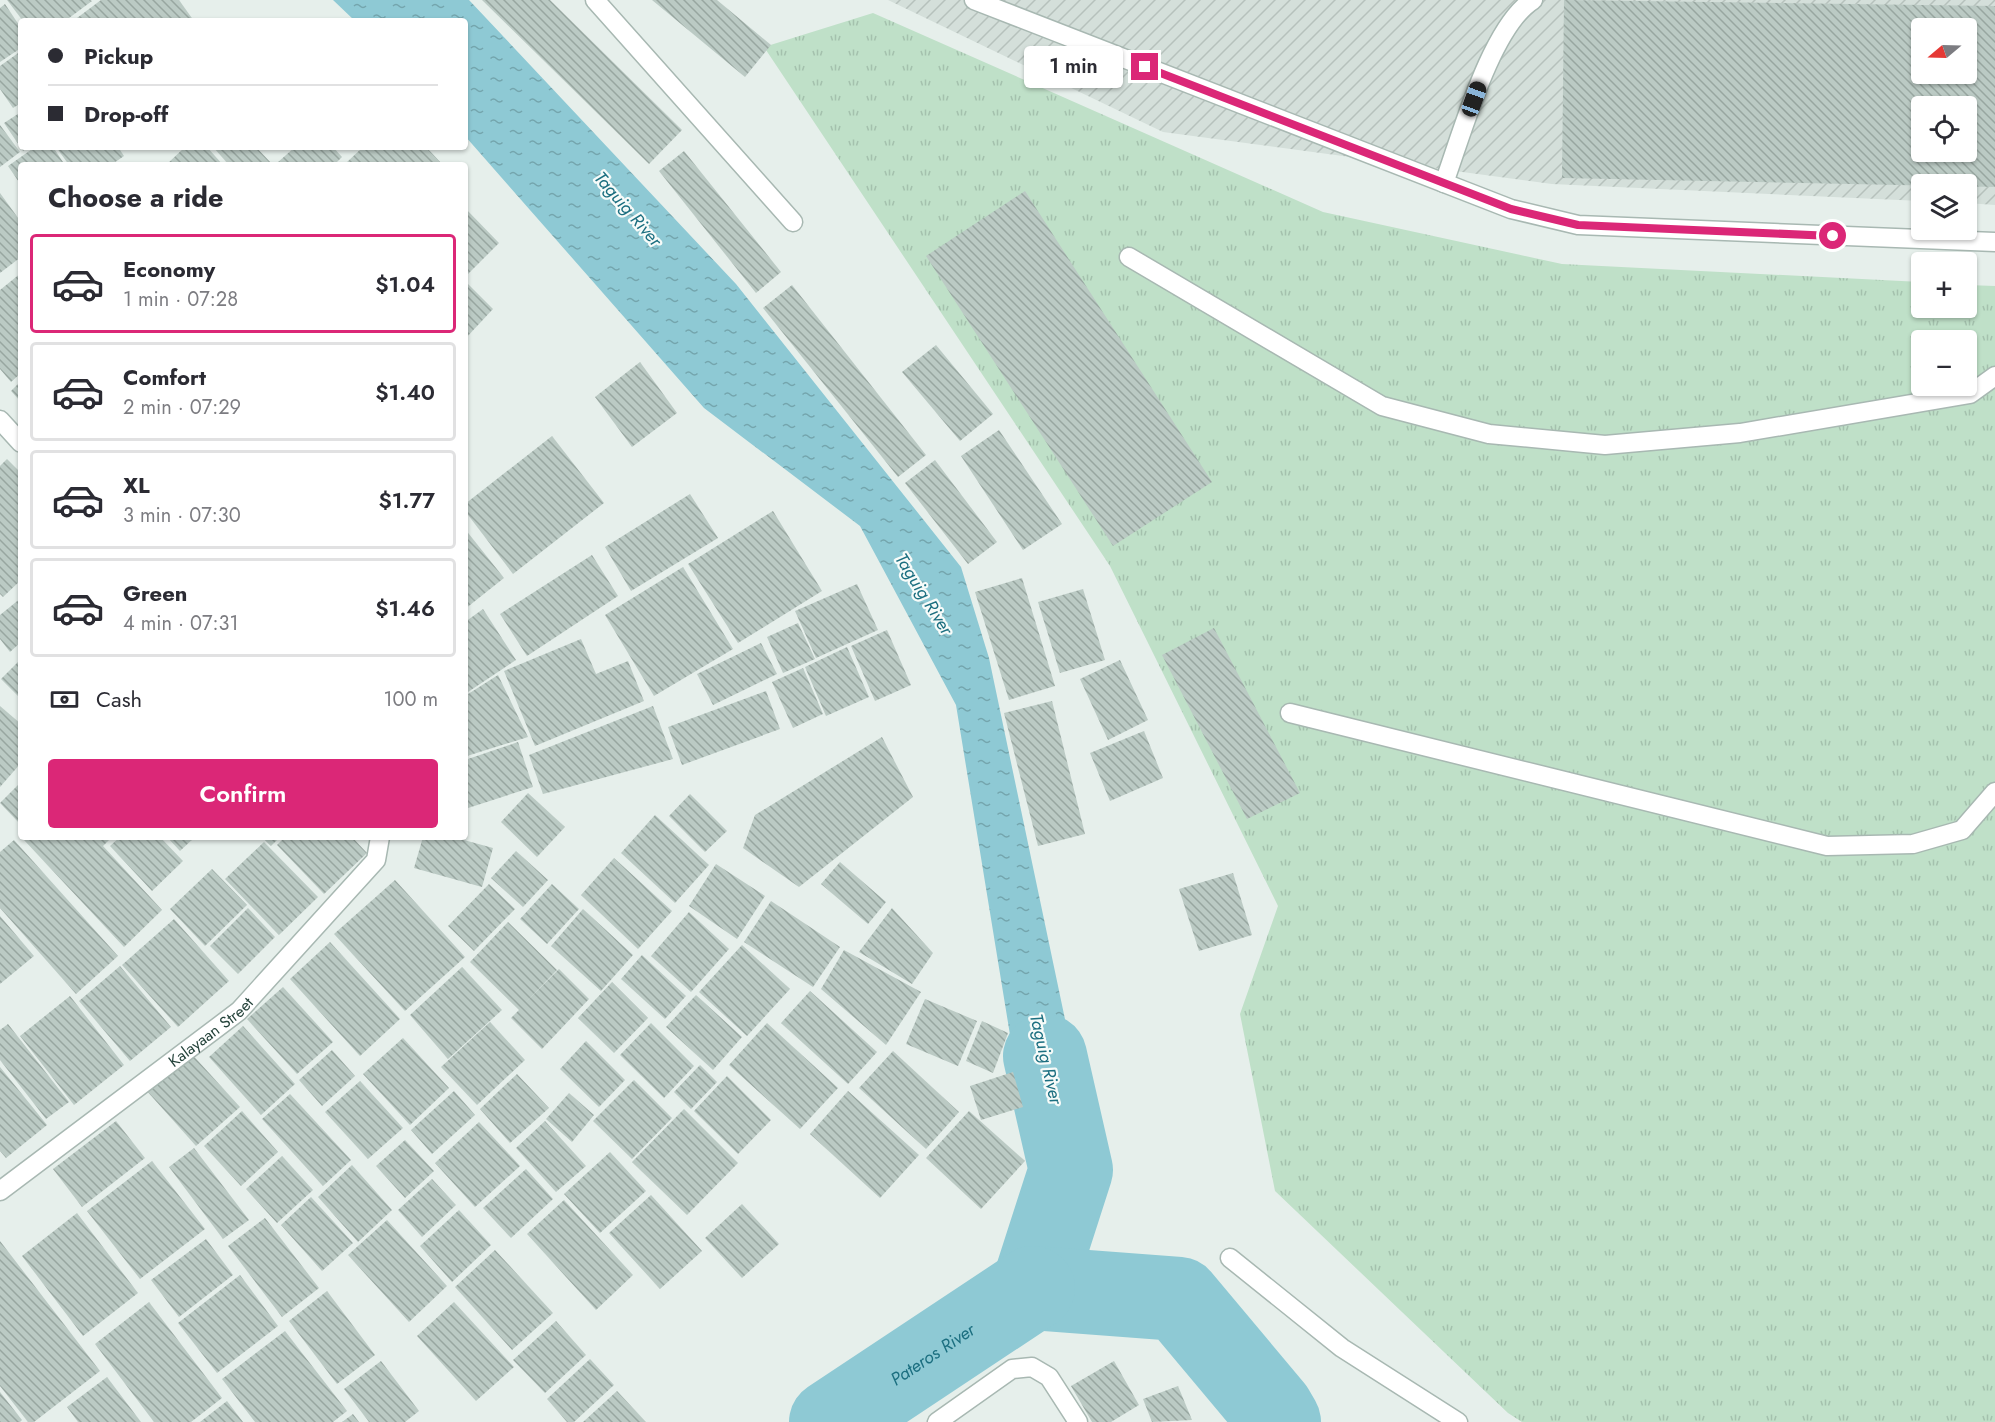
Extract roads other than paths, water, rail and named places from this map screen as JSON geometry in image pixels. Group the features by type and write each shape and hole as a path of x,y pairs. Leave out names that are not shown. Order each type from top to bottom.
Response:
{"street":[{"path":"595,0 793,222"},
{"path":"974,0 1511,209 1578,225 1995,242"},
{"path":"1444,183 1482,78 1499,41 1516,16 1533,0"},
{"path":"1129,257 1382,406 1489,434 1605,445 1740,433 1970,394 1995,376"},
{"path":"0,420 18,440"},
{"path":"1290,713 1827,846 1913,844 1962,830 1995,792"},
{"name":"Kalayaan Street","path":"0,1191 239,1011 376,860 379,840"},
{"path":"1230,1258 1342,1348 1458,1422"},
{"path":"937,1422 1012,1369 1032,1367 1049,1377 1078,1422"}],"water":[{"path":"333,0 469,0 736,284 961,567 989,658 1094,1157 1071,1170 1031,1163 956,705 860,526 704,408 468,139 468,18 352,18"}],"waterway":[{"name":"Taguig River","path":"1033,1288 1071,1170 1045,1056"},
{"path":"1033,1288 1179,1299 1272,1410 1279,1422"},
{"name":"Pateros River","path":"831,1422 1033,1288"}]}
